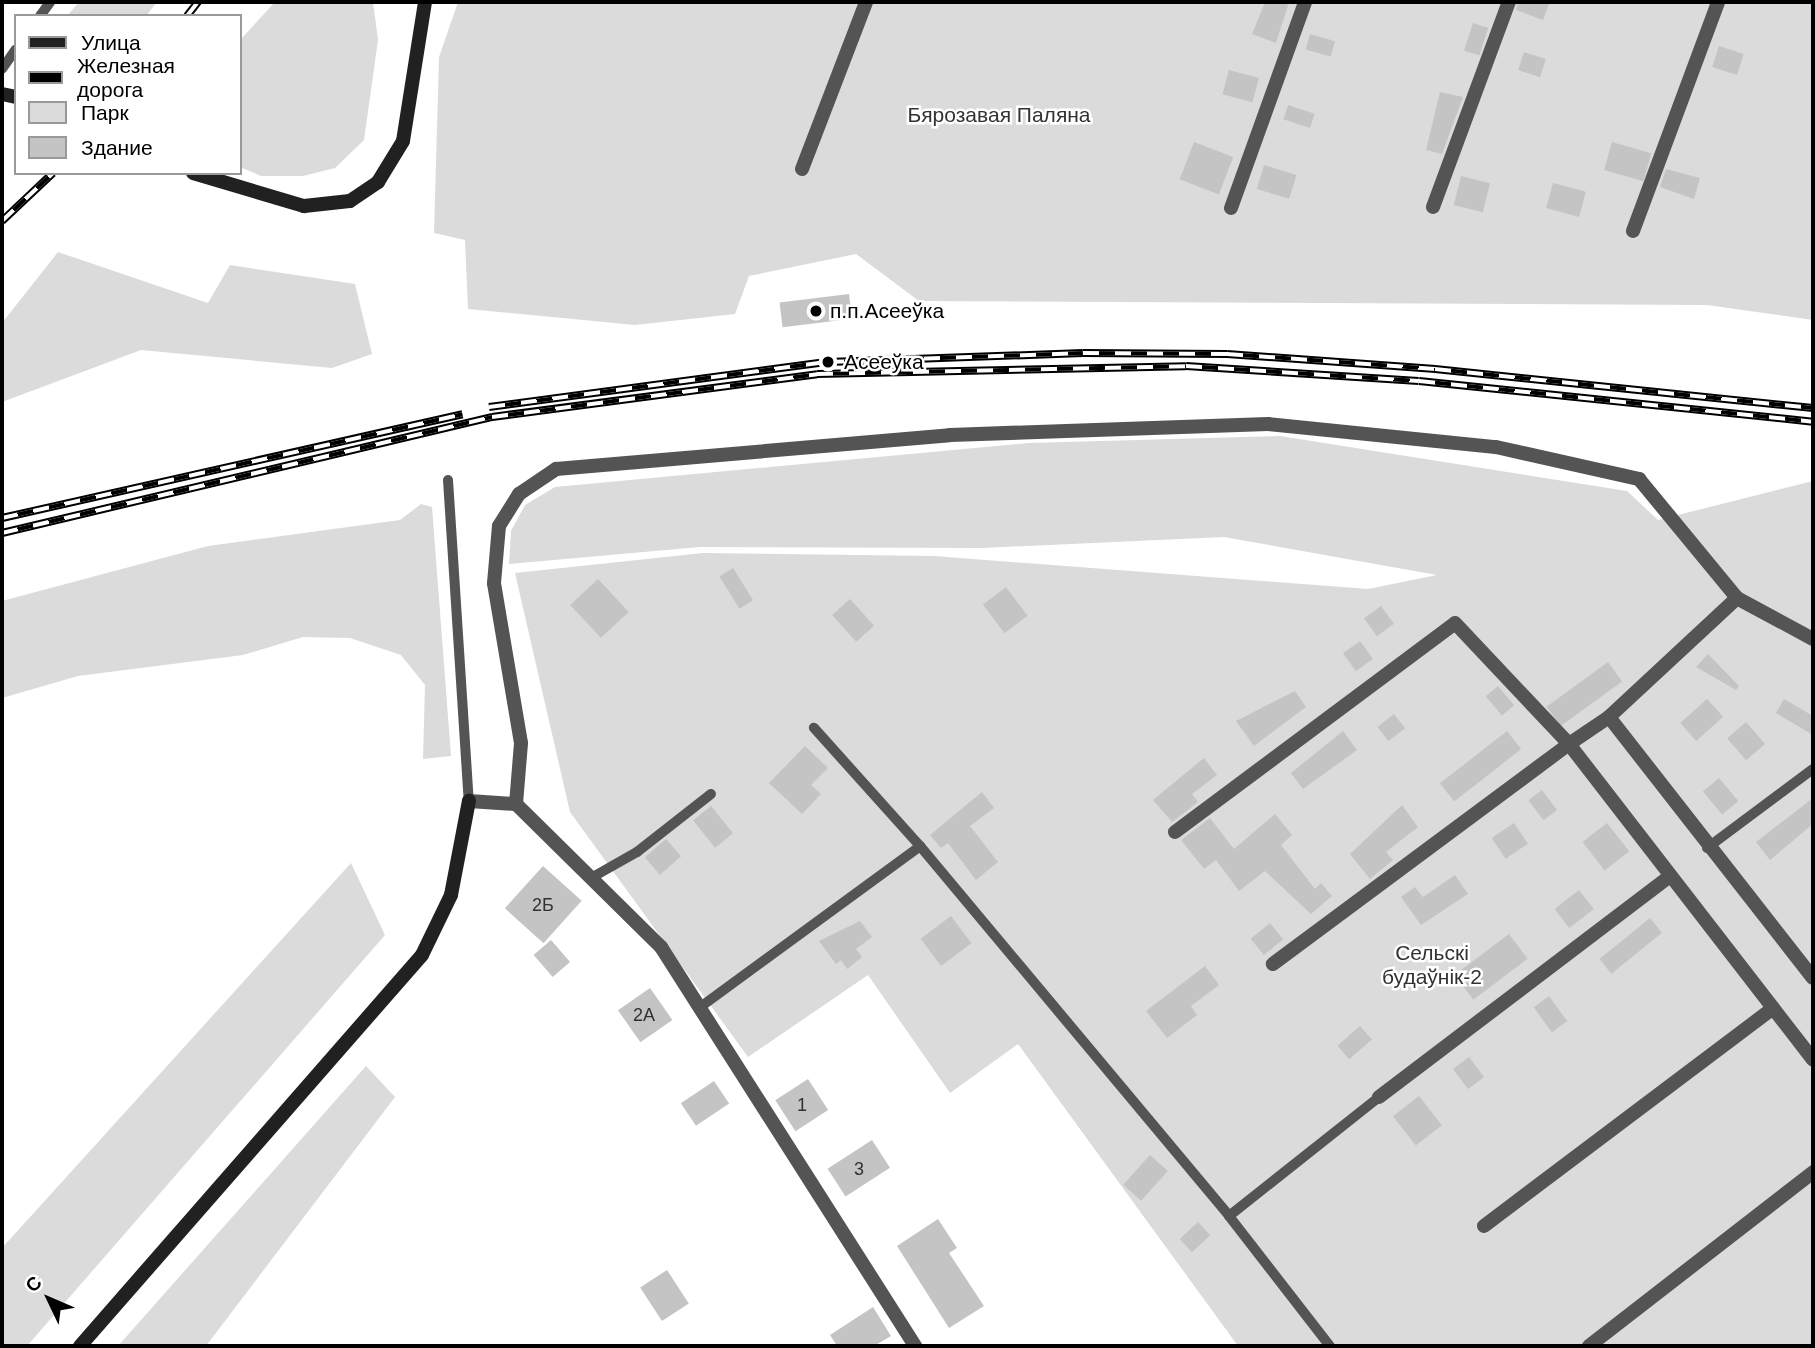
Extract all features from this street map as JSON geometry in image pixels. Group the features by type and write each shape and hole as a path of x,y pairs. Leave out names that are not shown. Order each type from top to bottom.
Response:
{"street":[{"path":"200,175 304,206 350,201 378,182 404,141 425,2"},
{"path":"802,169 866,2"},
{"path":"1231,208 1305,2"},
{"path":"1433,207 1509,2"},
{"path":"1633,231 1718,2"},
{"path":"516,804 521,743 494,583 499,526 519,495 556,469 950,435 1268,424 1496,447 1639,479 1737,598 1813,639"},
{"path":"1273,964 1609,717 1737,598"},
{"path":"1175,832 1455,624 1569,744 1668,878 1813,1060"},
{"path":"1609,717 1707,848 1813,978"},
{"path":"80,1346 422,955 451,895 469,801 516,804 661,947 915,1346"},
{"path":"1379,1097 1668,878"},
{"path":"1484,1226 1773,1008"},
{"path":"1589,1346 1813,1172"}],"lane":[{"path":"2,69 14,52"},
{"path":"448,480 469,801"},
{"path":"814,728 920,846 1229,1216 1330,1346"},
{"path":"1707,848 1813,769"},
{"path":"591,878 637,852 711,794"},
{"path":"699,1008 920,846"},
{"path":"1229,1216 1379,1097"}],"green space":[{"path":"79,2 157,2 148,14 69,14"},
{"path":"275,2 373,2 378,40 364,140 335,168 303,176 261,176 242,168 242,38"},
{"name":"Бярозавая Паляна","path":"458,2 1813,2 1813,320 1707,305 919,301 856,254 749,276 735,314 635,325 468,309 465,240 434,233 439,57"},
{"path":"58,252 208,303 230,265 355,284 372,354 332,368 141,350 2,402 2,323"},
{"name":"Сельскі будаўнік-2","path":"1280,436 1627,491 1658,520 1813,481 1813,1346 1238,1346 1018,1044 950,1093 868,975 748,1057 570,812 515,573 703,553 934,556 1368,589 1437,575 1224,537 982,548 700,547 509,564 511,531 525,505 555,487 1029,443"},
{"path":"421,504 432,507 451,756 423,759 425,685 401,655 350,638 303,637 243,655 78,676 2,698 2,601 208,546 400,520"},
{"path":"351,863 385,935 27,1346 2,1346 2,1248"},
{"path":"366,1066 395,1097 206,1346 118,1346"}],"building":[{"path":"1265,2 1289,2 1276,43 1252,34"},
{"path":"1518,2 1550,2 1543,20 1516,10"},
{"path":"1473,23 1488,28 1479,56 1464,51"},
{"path":"1310,34 1335,41 1331,57 1306,49"},
{"path":"1719,46 1744,54 1737,75 1712,67"},
{"path":"1524,52 1546,59 1540,77 1518,70"},
{"path":"1229,70 1259,78 1252,102 1223,94"},
{"path":"1440,92 1463,97 1442,154 1426,150"},
{"path":"1288,105 1315,114 1310,128 1283,119"},
{"path":"1194,142 1233,157 1219,194 1180,179"},
{"path":"1612,142 1651,153 1643,181 1604,170"},
{"path":"1264,165 1297,175 1289,199 1257,189"},
{"path":"1666,169 1700,178 1694,199 1660,187"},
{"path":"1461,176 1490,183 1483,212 1454,205"},
{"path":"1553,183 1586,192 1579,217 1546,208"},
{"name":"п.п.Асееўка","path":"849,294 852,319 783,327 780,303"},
{"path":"733,568 753,600 740,609 719,576"},
{"path":"598,579 629,612 601,638 570,605"},
{"path":"1006,587 1028,616 1005,633 983,604"},
{"path":"850,599 874,626 856,642 832,615"},
{"path":"1381,606 1394,624 1377,636 1364,618"},
{"path":"1360,641 1373,659 1356,671 1343,653"},
{"path":"1708,654 1739,686 1736,690 1696,667"},
{"path":"1608,662 1622,681 1561,726 1547,707"},
{"path":"1498,686 1514,705 1502,715 1486,696"},
{"path":"1295,691 1306,707 1254,746 1236,721"},
{"path":"1707,699 1723,717 1696,741 1680,723"},
{"path":"1784,699 1813,716 1813,735 1776,713"},
{"path":"1394,714 1405,728 1389,741 1377,727"},
{"path":"1746,722 1765,744 1746,760 1727,738"},
{"path":"1343,731 1357,750 1303,789 1291,773"},
{"path":"1507,731 1521,749 1454,801 1440,783"},
{"path":"805,746 828,768 811,785 821,794 802,814 769,783"},
{"path":"1204,758 1217,775 1192,794 1198,802 1172,822 1153,800"},
{"path":"1719,778 1738,801 1722,814 1703,791"},
{"path":"1542,790 1557,810 1543,820 1528,800"},
{"path":"982,792 994,808 970,826 998,862 976,880 948,843 941,848 930,835"},
{"path":"1813,798 1813,824 1770,860 1756,842"},
{"path":"1402,805 1418,827 1386,852 1393,860 1370,879 1350,854"},
{"path":"711,806 733,833 715,848 693,820"},
{"path":"1275,814 1292,835 1281,845 1315,889 1321,883 1332,896 1311,914 1265,871 1239,891 1216,860 1204,869 1181,840 1210,818 1234,849"},
{"path":"1514,823 1528,844 1506,859 1492,838"},
{"path":"1607,823 1629,851 1605,870 1583,842"},
{"path":"666,839 681,856 660,875 645,857"},
{"path":"543,866 582,901 544,943 505,908"},
{"path":"1455,875 1468,894 1421,925 1401,897 1415,887 1423,897"},
{"path":"1579,890 1594,909 1569,928 1555,909"},
{"path":"951,916 971,943 941,966 921,939"},
{"path":"1650,918 1662,933 1611,974 1599,959"},
{"path":"860,921 872,937 856,949 862,957 847,969 841,960 836,964 819,941"},
{"path":"1270,923 1283,939 1264,955 1251,939"},
{"path":"1509,934 1528,959 1473,1000 1455,975"},
{"path":"551,940 570,962 553,977 534,955"},
{"path":"1205,966 1219,985 1191,1006 1197,1015 1167,1038 1146,1011"},
{"path":"650,988 672,1020 640,1042 618,1010"},
{"path":"1549,996 1567,1021 1552,1032 1534,1007"},
{"path":"1360,1026 1372,1040 1349,1059 1337,1046"},
{"path":"1469,1057 1484,1077 1468,1089 1453,1069"},
{"path":"808,1079 828,1110 795,1131 775,1100"},
{"path":"714,1081 729,1103 696,1126 681,1103"},
{"path":"1419,1096 1442,1125 1416,1145 1393,1116"},
{"path":"872,1140 890,1168 846,1197 828,1169"},
{"path":"1150,1155 1168,1171 1141,1201 1123,1185"},
{"path":"938,1219 957,1248 949,1253 984,1306 949,1328 897,1246"},
{"path":"1198,1222 1210,1235 1192,1252 1180,1239"},
{"path":"667,1270 689,1304 662,1321 640,1287"},
{"path":"873,1307 891,1336 874,1346 837,1346 830,1335"}],"railway":[{"path":"189,14 198,2"},
{"path":"2,221 51,175"},
{"path":"489,407 828,362 1083,353 1227,354 1435,369 1813,408"},
{"path":"2,533 492,417 817,374 1186,366 1419,381 1813,422"},
{"path":"2,518 462,414"}],"place":[{"name":"п.п.Асееўка","path":"816,311"},
{"name":"Асееўка","path":"828,362"}]}
